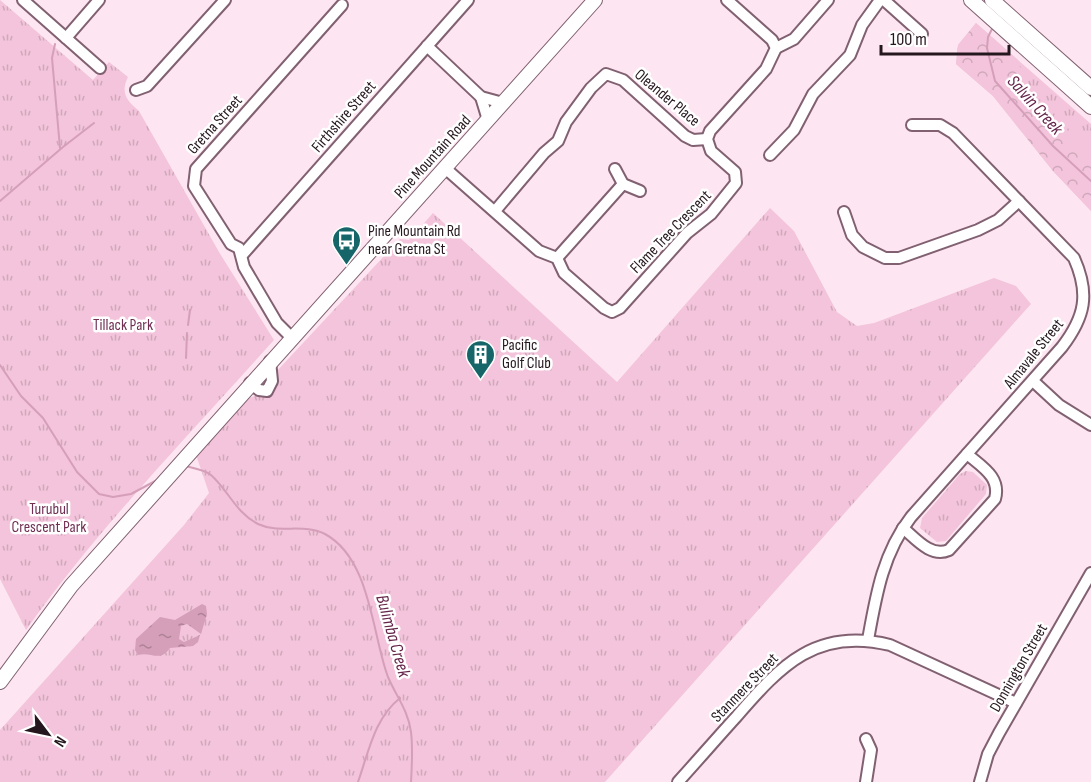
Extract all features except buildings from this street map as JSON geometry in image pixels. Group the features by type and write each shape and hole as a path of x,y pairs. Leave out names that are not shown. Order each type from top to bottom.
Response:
{"main road":[{"name":"Pine Mountain Road","path":"0,682 58,603 99,554 595,0"},
{"path":"970,0 1091,107"},
{"path":"993,1 1091,88"}],"street":[{"path":"23,0 100,68"},
{"path":"66,38 99,0"},
{"path":"136,90 147,86 225,0"},
{"name":"Firthshire Street","path":"243,254 468,0"},
{"path":"727,0 772,40 777,48"},
{"path":"707,139 710,131 766,69 777,48 794,39 828,0"},
{"path":"770,155 794,130 813,94 850,55 862,25 882,0 921,34"},
{"name":"Gretna Street","path":"291,337 277,323 242,260 243,254 239,248 231,244 194,186 196,169 342,5"},
{"path":"427,46 480,97 488,120"},
{"name":"Oleander Place","path":"495,211 544,153 558,141 566,122 606,74 623,80 685,136 693,140 707,139"},
{"path":"480,97 503,103"},
{"name":"Almavale Street","path":"868,640 882,569 891,545 903,528 1033,381 1073,332 1081,316 1084,297 1082,277 1074,258 953,133 940,125 912,125"},
{"name":"Flame Tree Crescent","path":"445,168 539,251 557,258 564,273 604,308 612,312 620,308 687,233 711,214 736,183 735,172 711,151 707,139"},
{"path":"615,169 623,184 640,191"},
{"path":"557,258 623,184"},
{"path":"844,212 852,235 863,247 885,258 899,258 978,230 998,220 1019,201"},
{"path":"1033,381 1059,405 1091,425"},
{"path":"903,528 933,552 942,553 949,550 995,499 998,488 995,479 967,454"},
{"name":"Donnington Street","path":"980,782 988,754 1090,576"},
{"name":"Stanmere Street","path":"678,782 786,663 813,649 840,641 868,640 890,645 1016,704"},
{"path":"866,739 871,750 866,782"}],"green space":[{"name":"Tillack Park","path":"0,0 93,80 109,62 128,77 125,88 126,96 139,111 219,252 274,340 114,518 26,630 0,579"},
{"path":"976,23 1091,124 1091,211 1053,171 993,96 956,64 958,45"},
{"path":"976,23 1018,60 1025,85 1062,121 1091,156 1091,211 1053,171 993,96 956,64 958,45"},
{"name":"Pacific Golf Club","path":"770,208 794,231 837,312 857,326 874,323 994,278 1016,286 1031,304 605,782 0,782 0,730 184,525 209,493 196,455 238,406 252,397 266,396 273,392 276,372 400,239 409,240 433,213 617,382"},
{"path":"966,471 973,472 987,485 986,494 946,541 937,542 920,528 922,518 960,474"}],"water":[{"path":"202,604 206,606 207,614 201,634 187,624 181,626 179,639 184,642 200,635 198,642 193,646 170,648 159,656 138,655 135,650 136,639 160,617 175,620"}],"waterway":[{"name":"Salvin Creek","path":"993,27 988,37 987,48 995,81 1053,146 1091,181"},
{"path":"55,44 52,58 60,148"},
{"path":"0,201 94,123"},
{"path":"188,325 190,310"},
{"path":"186,358 187,333"},
{"name":"Bulimba Creek","path":"0,365 21,396 43,418 77,472 99,494 113,497 131,494 159,479"},
{"name":"Bulimba Creek","path":"185,466 211,475 238,508 258,524 275,528 309,529 325,534 340,546 352,561 368,599 388,677 405,710 409,724 412,744 411,782"},
{"path":"358,782 378,726 391,706 400,698"}],"place":[{"name":"Pine Mountain Rd near Gretna St","path":"347,266"},
{"name":"Pacific Golf Club","path":"481,380"}],"park label":[{"name":"Turubul Crescent Park","path":"49,518"}]}
